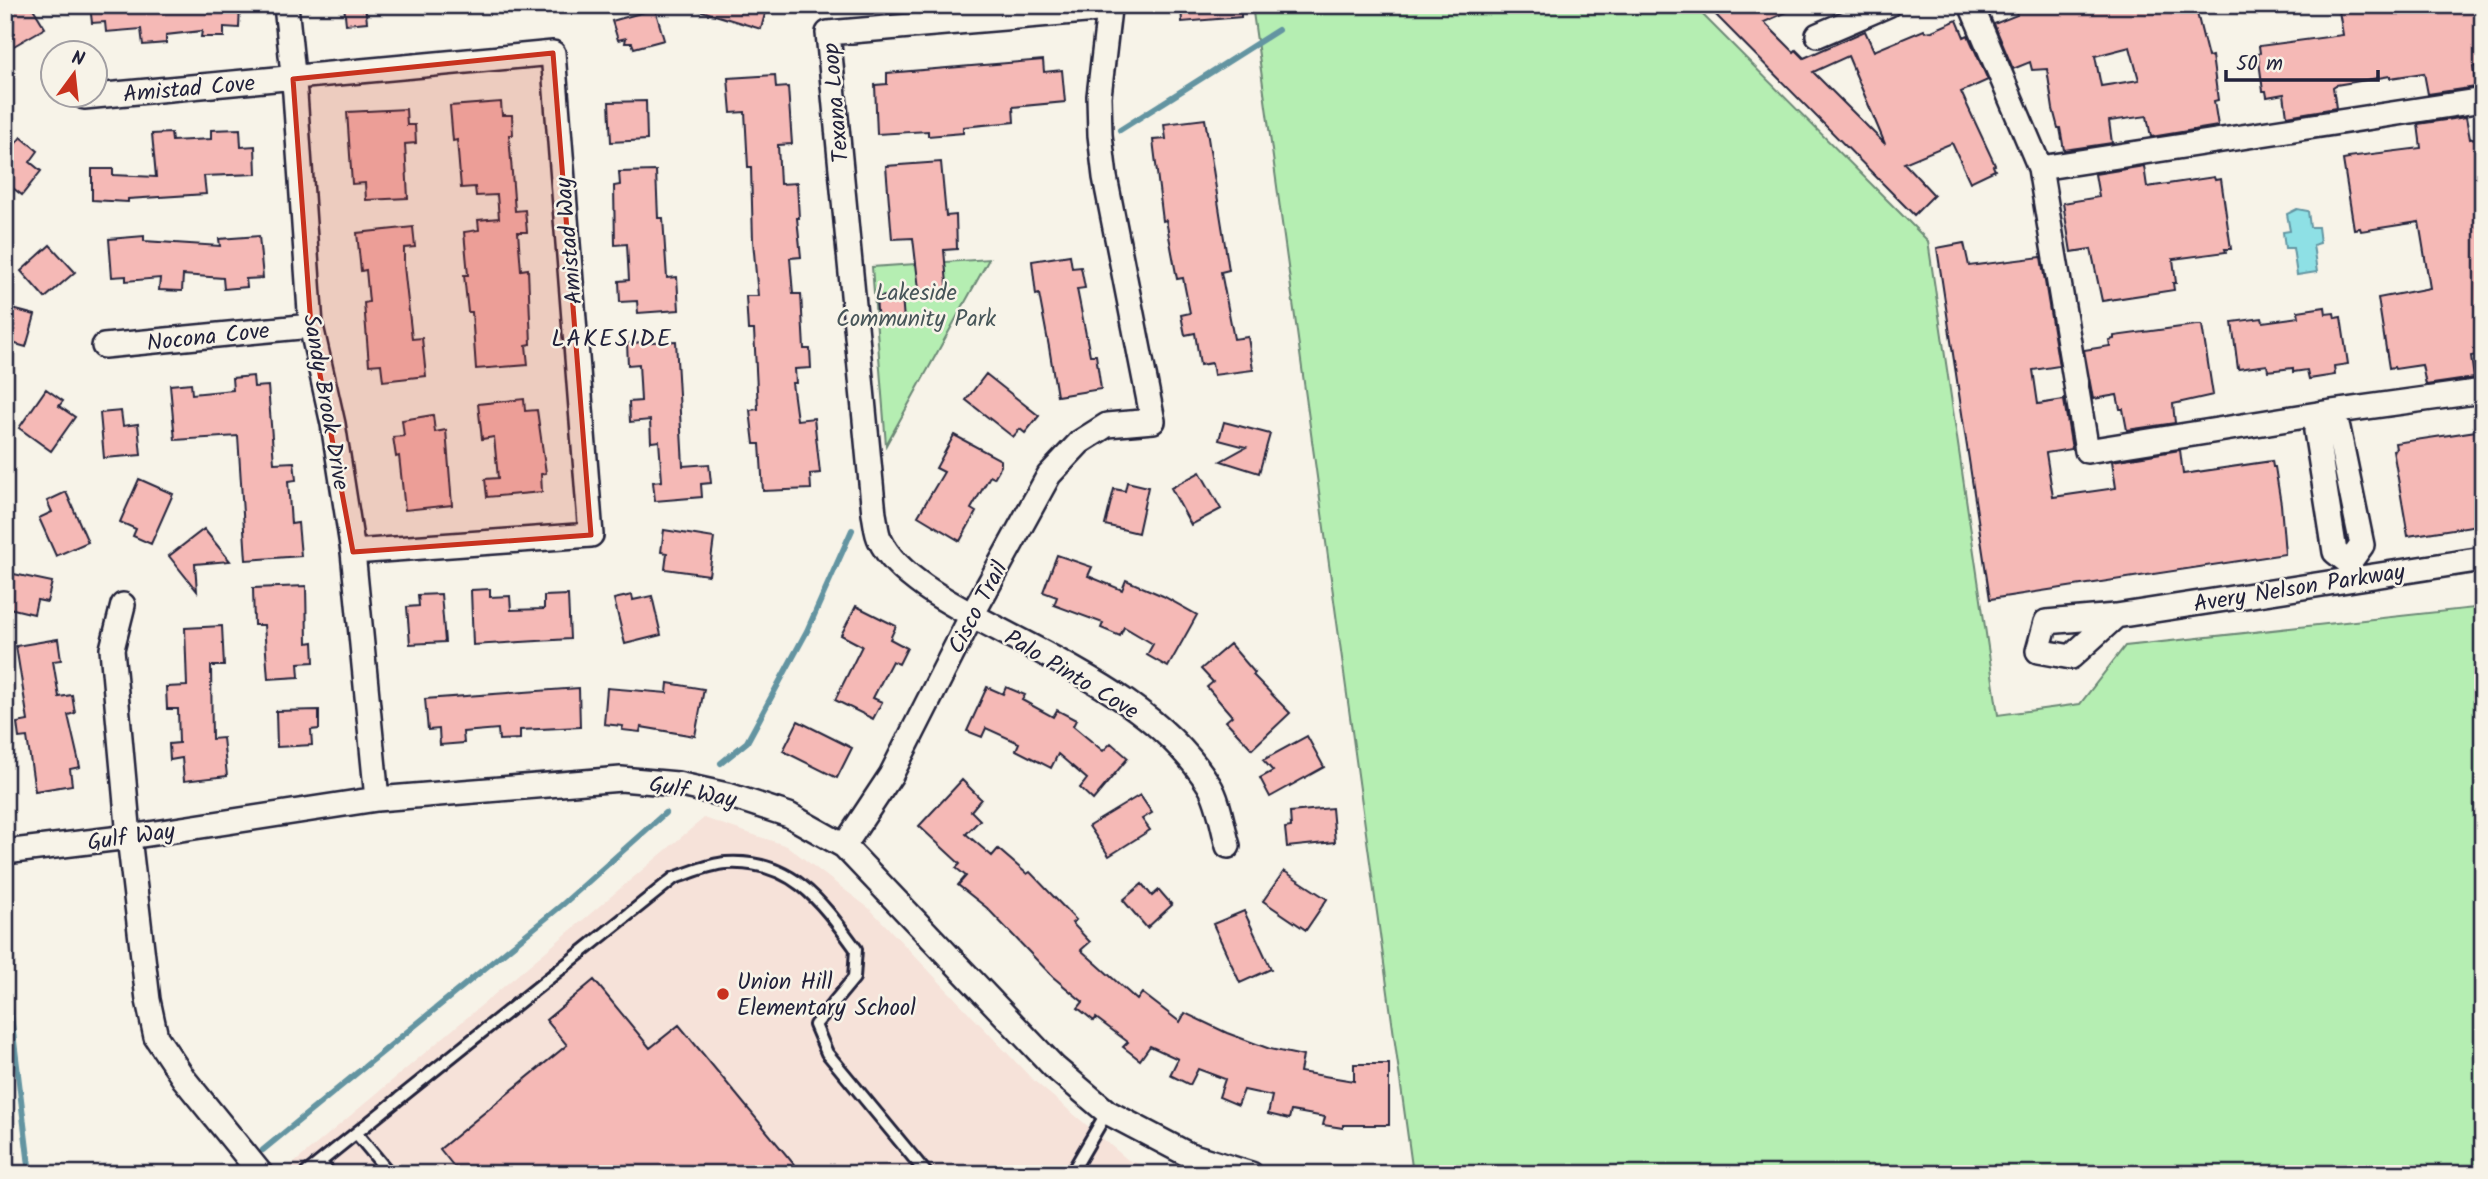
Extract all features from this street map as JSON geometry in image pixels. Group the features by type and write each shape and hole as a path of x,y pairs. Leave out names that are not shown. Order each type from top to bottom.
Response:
{"street":[{"name":"Sandy Brook Drive","path":"286,5 311,326 333,424 353,552 377,799"},
{"path":"1818,35 1888,5"},
{"path":"1971,5 2040,168 2087,451 2483,391"},
{"name":"Texana Loop","path":"972,615 922,586 896,561 880,540 873,500 828,33 1109,9 1099,96 1100,135 1105,177 1153,421"},
{"name":"Amistad Way","path":"293,79 553,53 591,535 353,552"},
{"name":"Amistad Cove","path":"108,95 293,79"},
{"path":"2040,168 2483,100"},
{"name":"Nocona Cove","path":"104,346 311,326"},
{"path":"2325,417 2339,428 2362,545 2352,570"},
{"name":"Cisco Trail","path":"844,846 891,775 1037,494 1062,459 1080,442 1107,425 1153,421"},
{"name":"Avery Nelson Parkway","path":"2116,616 2352,570 2483,559"},
{"path":"123,605 112,649 129,837 148,1000 156,1037 184,1079 261,1174"},
{"name":"Palo Pinto Cove","path":"972,615 1057,660 1126,702 1177,743 1211,787 1228,846"},
{"name":"Gulf Way","path":"5,852 129,837 377,799 621,779 677,784 731,796 789,815 844,846 1054,1067 1107,1112 1187,1154 1251,1174"}],"lane":[{"path":"305,1174 674,878 724,863 765,865 797,881 829,912 856,949 853,978 815,1025 827,1053 927,1174"},
{"path":"1071,1174 1107,1112"},
{"path":"356,1133 390,1174"},
{"path":"320,1162 330,1174"}],"highlighted area":[{"path":"553,53 591,535 353,552 311,326 293,79"}],"shaded area":[{"name":"Union Hill Elementary School","path":"704,818 787,846 870,909 1032,1079 1128,1160 1169,1174 281,1174"}],"green space":[{"path":"1252,5 1693,5 1928,241 1998,715 2080,704 2125,646 2483,607 2483,1174 1413,1174"},
{"name":"Lakeside Community Park","path":"989,259 886,445 872,267"}],"water":[{"path":"2297,209 2308,211 2310,227 2318,227 2320,243 2313,245 2317,272 2297,275 2293,248 2285,248 2283,232 2290,231 2287,214"}],"building":[{"path":"5,5 31,5 45,28 12,47 5,36"},
{"path":"90,5 240,5 239,28 224,27 224,37 201,37 202,31 166,35 166,43 143,45 141,29 106,32 105,22 92,23"},
{"path":"344,5 365,5 367,22 346,24"},
{"path":"695,5 759,5 758,8 766,10 761,29 695,9"},
{"path":"1181,5 1241,5 1241,17 1182,22"},
{"path":"1706,5 1803,5 1764,22 1794,52 1796,50 1804,58 1865,31 1874,51 1924,30 1932,31 1957,20 1964,37 1968,35 1988,80 1961,92 1995,170 1970,182 1952,143 1904,163 1934,195 1914,215","holes":["1848,56 1885,144 1813,72"]},
{"path":"2014,5 2195,5 2208,57 2212,56 2218,100 2214,101 2218,126 2151,137 2147,116 2109,121 2112,143 2064,150 2053,109 2047,69 2032,70 2030,62 2013,69 1994,24 2017,15","holes":["2130,47 2139,80 2101,86 2095,56"]},
{"path":"2385,5 2483,5 2483,65 2473,67 2476,87 2428,94 2424,73 2390,76 2336,85 2333,87 2336,108 2287,116 2284,94 2267,97 2266,91 2263,91 2259,46 2343,35 2339,11"},
{"path":"655,9 664,40 634,48 632,43 625,43 626,38 618,40 612,21"},
{"path":"1043,60 1044,72 1062,70 1065,102 1013,107 1014,122 963,127 963,133 928,136 928,131 877,134 875,85 887,84 887,73"},
{"path":"775,75 776,88 788,87 792,144 778,145 780,184 797,183 801,257 790,258 793,294 801,294 804,349 810,349 811,368 795,369 796,383 792,383 797,420 814,418 820,473 810,474 811,489 763,491 760,444 754,444 750,410 758,409 754,330 748,330 746,296 758,296 751,167 748,167 745,112 731,113 728,78"},
{"path":"646,101 647,140 611,142 609,102"},
{"path":"501,102 502,115 512,115 513,135 509,135 515,211 525,210 527,232 518,232 521,270 528,269 531,344 526,345 528,365 476,369 472,312 468,312 464,275 468,275 464,232 479,230 478,220 499,218 497,195 476,196 475,187 461,188 457,140 453,141 450,106"},
{"path":"406,109 407,125 415,125 416,143 405,144 408,198 366,200 365,183 352,184 347,112"},
{"path":"2466,117 2470,139 2481,137 2483,148 2483,354 2471,356 2474,378 2426,385 2422,365 2389,368 2378,298 2430,288 2419,222 2361,231 2360,228 2354,229 2343,160 2349,159 2348,157 2421,148 2418,124"},
{"path":"1205,119 1229,270 1221,272 1234,339 1248,337 1253,370 1214,375 1212,363 1200,365 1195,333 1185,335 1181,315 1190,313 1183,278 1177,279 1166,220 1163,221 1153,140 1166,139 1164,124"},
{"path":"240,129 241,147 255,146 256,174 204,176 206,194 128,199 128,202 92,200 92,169 113,169 113,175 156,177 152,134 171,133 172,141 211,139 211,130"},
{"path":"21,137 38,151 30,162 41,171 22,195 5,182 5,157"},
{"path":"941,162 946,216 956,215 957,249 944,250 948,295 920,298 913,238 892,239 886,166"},
{"path":"2144,166 2147,187 2214,177 2215,180 2221,179 2231,249 2225,249 2226,252 2173,259 2176,283 2173,283 2174,290 2102,301 2091,249 2071,252 2063,203 2099,197 2095,174"},
{"path":"656,171 658,218 663,218 667,278 677,277 679,310 638,313 637,301 620,302 619,281 629,280 627,244 615,245 614,186 620,185 619,172"},
{"path":"413,227 415,247 404,248 404,266 412,339 422,338 426,376 383,381 381,364 369,365 364,303 369,302 366,270 361,271 357,233"},
{"path":"144,236 144,241 220,246 219,239 259,236 263,278 246,279 247,287 224,289 223,278 183,275 182,291 159,290 160,278 126,281 126,276 112,277 109,239"},
{"path":"1964,243 1969,266 2041,257 2059,366 2033,370 2038,404 2064,400 2072,449 2046,453 2053,497 2116,488 2112,461 2180,450 2183,474 2272,461 2281,504 2285,554 1990,599 1937,248"},
{"path":"50,245 75,272 45,298 21,271"},
{"path":"1070,255 1072,268 1081,267 1085,288 1077,289 1090,355 1096,355 1101,389 1057,396 1039,294 1036,295 1032,261"},
{"path":"902,295 904,321 878,323 876,297"},
{"path":"5,307 35,315 26,347 5,341"},
{"path":"2325,307 2326,314 2334,313 2335,318 2341,317 2348,364 2334,366 2335,375 2309,379 2307,370 2293,372 2293,368 2268,371 2267,365 2238,369 2232,322 2262,318 2263,322 2299,317 2298,311"},
{"path":"2202,325 2213,395 2173,404 2175,423 2127,430 2117,395 2093,399 2084,350 2110,346 2109,340 2114,339 2114,336"},
{"path":"676,341 683,466 709,464 711,483 701,484 702,497 655,501 653,482 662,481 659,441 651,442 650,420 630,422 629,402 641,401 639,364 628,365 627,343"},
{"path":"986,374 1039,416 1025,433 1020,429 1013,437 966,400"},
{"path":"253,376 254,387 268,386 274,463 294,462 296,480 288,481 291,524 298,523 301,556 246,560 238,436 175,440 170,385 191,383 192,394 233,390 232,378"},
{"path":"46,389 63,401 59,406 75,417 51,451 19,428"},
{"path":"524,399 525,411 537,410 546,473 541,474 542,492 487,497 485,479 498,478 494,437 482,439 478,404"},
{"path":"121,411 123,426 138,424 141,455 104,458 100,413"},
{"path":"433,415 435,432 446,430 452,505 405,510 399,456 396,457 393,437 404,436 402,420"},
{"path":"1224,422 1270,434 1259,473 1221,461 1246,447 1219,440"},
{"path":"2483,430 2483,498 2477,499 2478,525 2408,536 2393,450 2396,449 2395,443"},
{"path":"954,435 1001,460 1001,466 994,478 990,476 971,509 976,512 960,541 918,516 944,472 936,468"},
{"path":"1200,472 1221,509 1191,525 1171,488"},
{"path":"139,479 173,494 151,544 133,536 136,529 120,522"},
{"path":"1127,482 1148,487 1138,533 1105,525 1114,489 1125,491"},
{"path":"66,492 88,542 56,556 39,518 52,512 47,501"},
{"path":"204,529 230,561 195,564 197,591 169,556"},
{"path":"664,530 714,538 709,575 665,569 667,553 661,552"},
{"path":"1057,555 1092,567 1088,576 1122,590 1126,580 1197,615 1168,667 1147,655 1153,644 1124,627 1120,636 1101,628 1103,623 1054,605 1057,597 1043,592"},
{"path":"9,573 52,582 47,602 37,600 34,614 5,607 5,588"},
{"path":"306,586 307,643 313,642 314,662 298,663 299,677 268,679 264,625 254,625 253,588"},
{"path":"490,589 490,597 510,596 511,610 544,609 544,596 568,595 570,639 473,645 471,590"},
{"path":"441,594 445,642 410,644 407,607 419,606 418,595"},
{"path":"632,595 633,600 652,596 661,635 625,644 614,599"},
{"path":"856,606 896,626 890,639 907,648 899,664 892,661 873,698 882,702 873,719 835,700 862,646 841,635"},
{"path":"222,626 224,666 211,666 212,739 223,738 227,776 184,781 182,758 170,760 169,744 179,743 178,709 167,709 166,687 187,686 185,628"},
{"path":"58,639 61,660 53,661 59,697 72,695 75,713 68,715 80,767 70,769 72,785 35,791 27,737 19,738 17,723 28,721 16,646"},
{"path":"1230,644 1255,673 1253,675 1290,713 1252,749 1226,721 1232,716 1207,687 1213,682 1201,669"},
{"path":"668,683 704,689 695,736 641,727 640,732 622,730 623,726 604,724 607,688 667,693"},
{"path":"987,687 1003,694 1006,687 1025,695 1022,700 1053,717 1057,710 1076,720 1073,726 1103,751 1111,743 1128,758 1093,800 1080,788 1087,779 1058,754 1051,768 1016,750 1019,743 986,728 982,737 967,731"},
{"path":"579,688 580,727 520,730 520,739 499,740 498,729 463,732 464,743 440,745 439,729 428,730 425,699"},
{"path":"319,710 319,729 311,730 312,745 277,747 276,711"},
{"path":"798,721 852,748 837,778 783,751"},
{"path":"1307,736 1324,767 1270,797 1260,778 1273,771 1263,760"},
{"path":"962,780 981,799 971,811 980,820 966,834 992,856 998,849 1027,874 1030,872 1076,920 1072,923 1090,942 1081,950 1137,1000 1142,993 1180,1022 1185,1013 1270,1049 1303,1056 1300,1072 1354,1081 1354,1064 1389,1064 1389,1125 1343,1125 1343,1128 1323,1125 1325,1117 1291,1111 1289,1119 1268,1114 1272,1096 1244,1090 1238,1105 1219,1097 1225,1079 1198,1069 1190,1085 1170,1075 1178,1059 1150,1046 1140,1060 1123,1047 1128,1042 1078,1008 1083,1002 1053,977 987,908 958,885 966,876 956,868 960,864 919,826"},
{"path":"1140,795 1152,813 1142,819 1150,830 1109,856 1089,826"},
{"path":"1332,808 1335,842 1287,847 1285,828 1291,827 1290,812"},
{"path":"1284,871 1327,899 1306,930 1263,901"},
{"path":"1142,884 1152,896 1159,890 1172,905 1147,928 1123,900"},
{"path":"1244,911 1271,969 1240,983 1213,924"},
{"path":"594,980 650,1048 679,1025 802,1174 460,1174 440,1149 567,1045 546,1020"}],"waterway":[{"path":"1120,130 1278,30"},
{"path":"721,763 747,742 807,631 852,530"},
{"path":"263,1150 562,905 665,813"},
{"path":"5,966 30,1174"},
{"path":"234,1174 237,1171"}],"place":[{"name":"Union Hill Elementary School","path":"723,994"}],"district":[{"name":"LAKESIDE","path":"612,338"}]}
